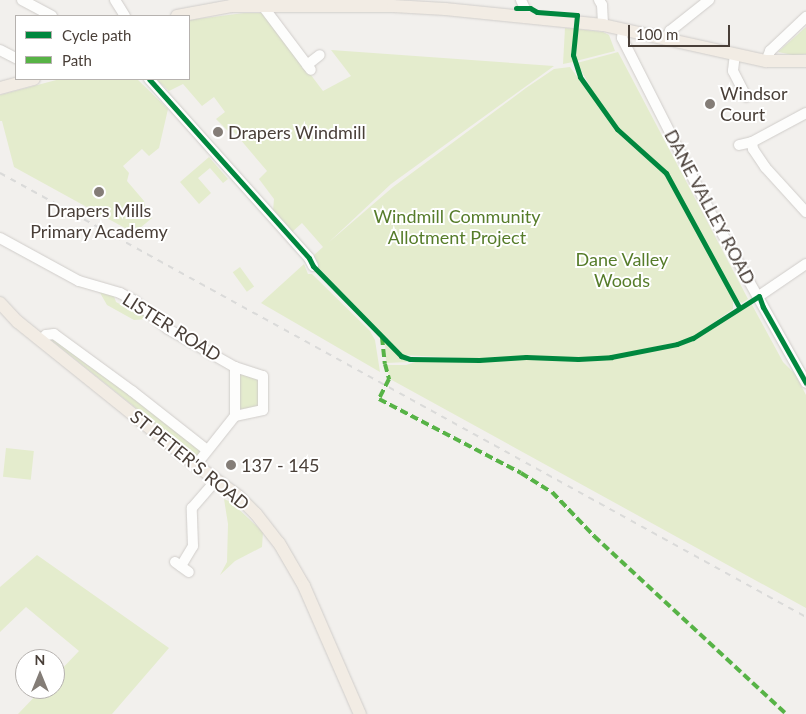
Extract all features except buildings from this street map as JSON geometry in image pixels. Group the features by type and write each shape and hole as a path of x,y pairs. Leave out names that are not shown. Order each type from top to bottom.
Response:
{"main road":[{"path":"182,15 214,8 262,5 344,3 444,5 513,16 603,25 766,61 806,62"},
{"path":"0,88 28,80"},
{"name":"ST PETER'S ROAD","path":"0,303 18,322 196,465 238,496 256,514 288,557 318,615 360,714"}],"street":[{"path":"22,0 36,12"},
{"path":"115,0 124,15"},
{"path":"513,16 516,0"},
{"path":"521,0 529,17"},
{"path":"599,0 602,6 603,25"},
{"path":"667,38 670,31 709,0"},
{"path":"262,5 309,68 320,55"},
{"path":"766,61 770,50 806,17"},
{"name":"DANE VALLEY ROAD","path":"623,29 622,38 660,115 713,217 759,296 762,307 806,383"},
{"path":"0,50 15,56"},
{"path":"735,54 733,71 746,97"},
{"path":"150,80 284,230 313,266"},
{"path":"739,146 752,142 806,113"},
{"path":"752,142 753,149 765,166 806,212"},
{"name":"LISTER ROAD","path":"0,238 79,281 120,294 135,302 168,329 235,367 259,374 264,380 263,410 235,416 235,367"},
{"path":"759,296 806,264"},
{"name":"ST PETER'S ROAD","path":"41,340 46,334 54,334 132,391 207,450"},
{"path":"196,465 235,416"},
{"path":"182,567 193,546 192,508 216,480"}],"green space":[{"path":"244,13 264,13 323,91 351,76 331,50 554,66 391,184 328,243 393,187 526,88 554,69 570,67 617,131 664,173 733,299 733,309 693,337 683,341 611,356 577,358 534,356 478,359 403,355 314,263 314,255 323,247 302,223 292,232 273,211 274,199 259,179 267,171 234,132 231,134 216,119 225,112 214,97 202,106 183,84 169,91 157,80 190,80 190,20"},
{"path":"806,27 806,54 793,55 778,52"},
{"path":"565,28 574,29 573,62 563,64"},
{"path":"577,29 603,32 609,35 615,51 576,61"},
{"path":"618,52 748,299 742,303 736,300 666,171 618,128 596,97 577,63"},
{"path":"56,80 138,80 168,109 159,148 149,156 142,149 123,166 129,173 127,181 144,201 146,211 152,218 134,233 14,167 2,121 0,121 0,95"},
{"path":"209,157 228,179 223,183 210,168 198,178 211,193 199,204 180,182"},
{"path":"304,264 308,274 312,274 370,331 375,340 380,372 261,303"},
{"path":"240,267 254,286 247,292 233,272"},
{"path":"99,291 114,296 116,302 129,309 136,308 148,319 134,320 107,305"},
{"path":"751,303 783,362 795,374 806,395 806,608 390,379 386,365 406,365 422,360 479,362 526,359 612,358 664,349 690,341"},
{"path":"56,338 202,451 197,457 50,339"},
{"path":"385,342 400,357 408,362 386,363"},
{"path":"239,374 259,378 261,407 239,410"},
{"path":"6,448 34,451 31,480 3,477"},
{"path":"224,499 231,502 263,532 262,547 235,561 220,575 227,562 228,524"},
{"path":"37,555 169,648 112,714 18,714 32,699 65,699 65,666 79,651 26,607 0,632 0,587"}],"railway":[{"path":"0,173 806,617"}],"marked path":[{"path":"382,337 389,379 379,399 521,473 552,492 594,536 786,714"}],"cycle path":[{"path":"516,8 530,8 537,12 577,15 573,55 580,77 617,129 666,173 739,307"},
{"path":"150,80 309,258 313,266 401,356 410,359 479,360 526,357 578,359 611,357 677,344 693,338 759,296 763,307 806,383"}],"place":[{"name":"Windsor Court","path":"710,104"},
{"name":"Drapers Windmill","path":"218,132"},
{"name":"Drapers Mills Primary Academy","path":"99,192"},
{"name":"137 - 145","path":"231,465"}],"park label":[{"name":"Windmill Community Allotment Project","path":"457,227"},
{"name":"Dane Valley Woods","path":"622,270"}]}
